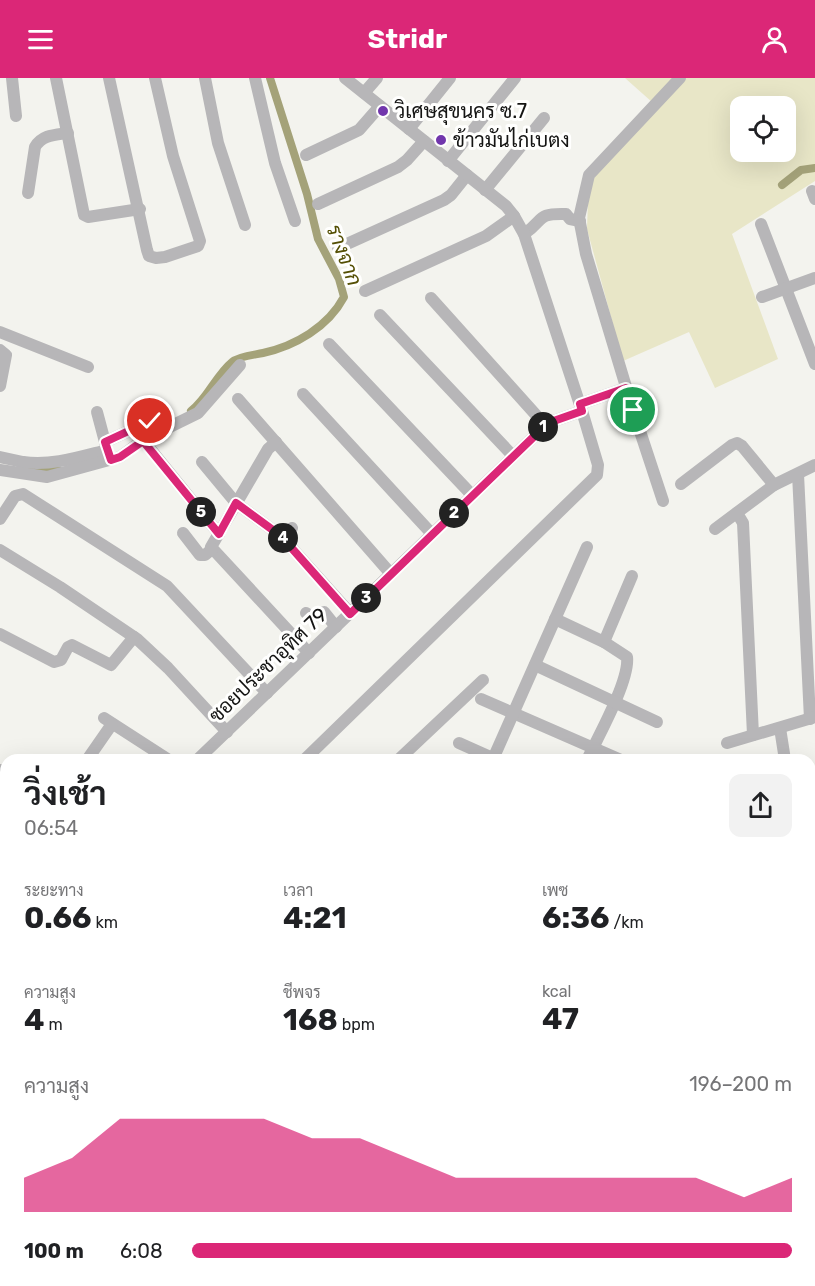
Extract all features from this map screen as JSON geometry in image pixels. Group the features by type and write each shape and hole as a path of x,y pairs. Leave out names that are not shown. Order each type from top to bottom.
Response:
{"street":[{"path":"12,78 16,116"},
{"path":"56,78 84,215 88,217 140,209"},
{"path":"109,78 149,255 156,258 200,244 173,156 155,78"},
{"path":"205,78 218,143 244,225"},
{"path":"255,78 274,163 295,221"},
{"path":"310,754 597,475 598,465 524,234 514,216 506,206 345,78"},
{"path":"364,93 377,78"},
{"path":"409,129 450,78"},
{"path":"448,160 515,78"},
{"path":"663,501 586,254 580,216 589,175 680,78"},
{"path":"306,155 359,130 380,106"},
{"path":"485,190 544,118"},
{"path":"28,193 34,147 38,141 44,137 68,133"},
{"path":"318,204 398,167 424,141"},
{"path":"338,248 448,198 466,175"},
{"path":"524,234 546,215 566,214 570,219 580,216"},
{"path":"366,291 491,234 514,216"},
{"path":"761,224 815,364"},
{"path":"762,297 815,278"},
{"path":"431,298 545,425"},
{"path":"380,315 513,456"},
{"path":"0,332 88,367"},
{"path":"328,344 472,495"},
{"path":"0,350 6,355 0,386"},
{"path":"108,452 120,457 143,441 198,412 240,365"},
{"name":"ซอยประชาอุทิศ 79","path":"203,754 545,425 626,388"},
{"path":"303,394 432,534"},
{"path":"238,399 391,574"},
{"path":"97,412 108,452"},
{"path":"0,457 47,477 65,466 108,452 150,421"},
{"path":"143,441 219,534"},
{"path":"183,533 201,555 205,555 212,548 268,449 276,442"},
{"path":"681,484 737,443 774,485"},
{"path":"202,462 236,503 281,536 350,614"},
{"path":"715,529 774,485 815,465"},
{"path":"0,470 22,467"},
{"path":"727,743 812,718 798,474"},
{"path":"0,519 15,496 22,494 167,586 267,693"},
{"path":"736,513 743,523 753,735"},
{"path":"281,536 292,528"},
{"path":"497,754 587,547"},
{"path":"212,548 309,653"},
{"path":"0,550 134,637 168,668 227,732"},
{"path":"604,642 632,576"},
{"path":"306,614 312,616 324,612 336,627"},
{"path":"555,620 604,642 627,657 628,665 614,702 590,754"},
{"path":"0,634 54,662 61,660 68,647 72,645 111,665 134,637"},
{"path":"535,665 657,722"},
{"path":"404,754 483,680"},
{"path":"481,699 607,754"},
{"path":"90,754 108,721 160,754"},
{"path":"780,728 784,754"},
{"path":"459,743 482,754"}],"shaded area":[{"path":"625,78 675,78 652,102"},
{"path":"686,78 815,78 815,181 732,234 778,359 715,388 689,332 623,361 587,229 590,186 595,176"}],"waterway":[{"name":"รางจาก","path":"191,411 232,362 287,346 310,334 329,317 344,297 339,279 318,239 307,194 270,78"},
{"path":"782,185 801,170 815,168"},
{"name":"รางจาก","path":"30,467 58,470"}],"place":[{"name":"วิเศษสุขนคร ซ.7","path":"383,111"},
{"name":"ข้าวมันไก่เบตง","path":"441,140"}],"route":[{"path":"150,421 105,442 111,460 120,457 143,441 219,534 236,503 281,536 350,614 548,423 582,411 580,404 626,388 633,410"}]}
